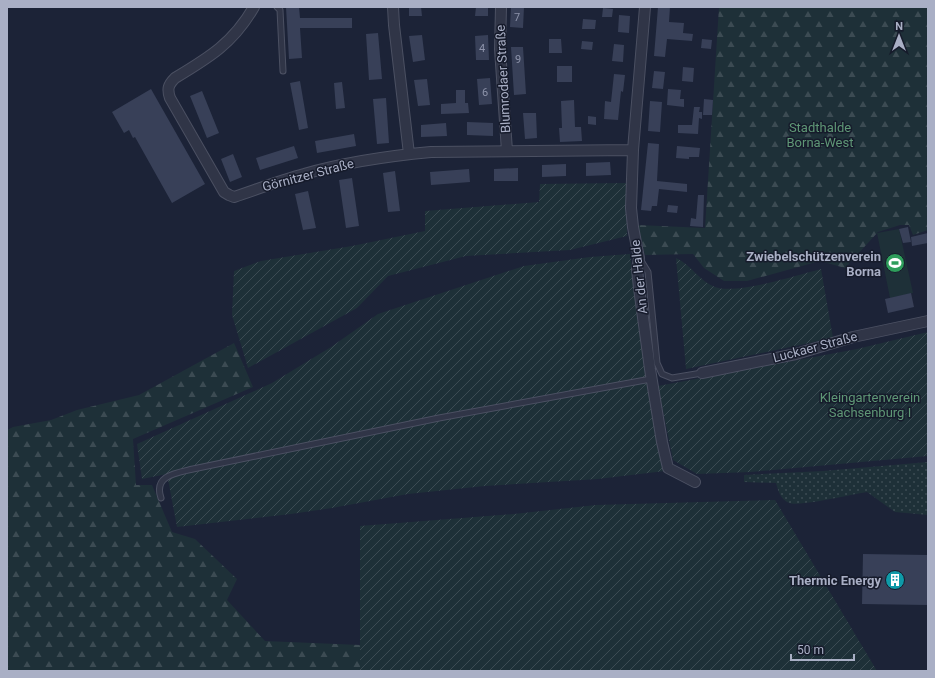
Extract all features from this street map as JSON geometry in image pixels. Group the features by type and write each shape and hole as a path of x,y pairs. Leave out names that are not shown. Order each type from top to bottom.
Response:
{"street":[{"name":"Görnitzer Straße","path":"254,7 247,18 221,48 175,78 169,85 168,91 170,98 224,192 234,197 302,174 363,160 409,154 431,152 633,150"},
{"path":"393,7 409,154"},
{"name":"Blumrodaer Straße","path":"501,7 500,49 507,151"},
{"name":"An der Halde","path":"645,7 633,150 631,208 639,258 637,269 639,288 651,379 668,468 696,482"},
{"name":"Luckaer Straße","path":"702,373 796,354 853,337 928,321"}],"lane":[{"path":"277,7 281,14 283,71"},
{"path":"639,258 648,272 657,363 662,374 672,378 702,373"},
{"path":"161,498 159,492 163,480 169,475 181,472 439,418 651,379"}],"green space":[{"name":"Stadthalde Borna-West","path":"719,7 928,7 928,230 913,235 909,225 900,225 878,232 845,268 820,261 747,281 724,281 704,268 693,254 645,255 638,225 705,228"},
{"path":"626,183 627,236 570,250 466,256 388,276 357,308 248,368 232,315 234,271 261,261 352,246 425,231 425,211 539,202 540,184"},
{"name":"Zwiebelschützenverein Borna","path":"899,229 913,293 890,298 877,233"},
{"path":"630,254 642,343 665,471 598,479 485,486 408,494 291,514 177,527 167,474 142,479 137,444 272,383 331,347 378,314 524,266 590,257"},
{"path":"676,258 687,265 704,281 715,287 724,289 767,283 821,269 833,338 686,369"},
{"name":"Kleingartenverein Sachsenburg I","path":"928,332 928,456 751,472 697,474 673,460 658,386 857,349"},
{"path":"234,343 253,387 133,439 136,485 152,485 172,532 195,539 237,579 227,600 265,641 360,645 360,671 7,671 7,430 13,427 51,420 77,410 139,395"},
{"path":"928,462 928,515 895,512 867,492 814,502 794,504 789,503 781,497 776,483 744,482 744,475 823,471"},
{"path":"775,500 877,671 360,671 360,526 514,514 596,505"}],"building":[{"path":"286,7 299,7 300,18 352,18 352,28 300,28 302,58 289,59"},
{"path":"409,7 421,7 422,16 409,16"},
{"path":"476,7 488,7 488,16 475,16"},
{"path":"511,7 524,7 523,28 510,27"},
{"path":"658,7 670,7 669,22 684,23 683,33 693,34 692,41 667,39 665,57 654,56"},
{"path":"603,8 613,9 612,17 602,17"},
{"path":"619,15 630,16 629,33 618,32"},
{"path":"583,19 596,20 595,29 582,29"},
{"path":"378,33 382,79 369,80 366,34"},
{"path":"422,35 425,60 413,62 409,36"},
{"path":"488,35 489,60 476,60 475,36"},
{"path":"549,39 561,39 562,53 549,53"},
{"path":"702,39 712,40 711,49 701,48"},
{"path":"582,41 593,42 592,50 581,49"},
{"path":"614,44 624,45 623,62 612,61"},
{"path":"511,47 523,47 526,94 514,95"},
{"path":"557,66 572,66 572,82 557,82"},
{"path":"683,67 694,68 693,82 682,81"},
{"path":"654,71 665,72 663,89 652,88"},
{"path":"614,74 625,75 623,92 621,91 618,120 604,119 605,101 611,102"},
{"path":"490,78 492,104 479,105 477,79"},
{"path":"427,79 430,105 418,106 414,80"},
{"path":"300,81 308,128 299,130 290,83"},
{"path":"342,82 345,108 336,109 334,83"},
{"path":"151,89 205,184 172,203 135,137 133,138 129,130 124,133 112,112"},
{"path":"668,89 681,90 680,99 684,99 684,107 667,105"},
{"path":"456,90 465,90 465,103 468,103 469,113 441,114 441,104 456,103"},
{"path":"202,91 219,133 207,138 190,96"},
{"path":"386,98 389,143 377,144 373,99"},
{"path":"704,99 713,100 712,115 703,115"},
{"path":"574,100 575,127 581,127 582,141 560,142 559,128 562,128 561,101"},
{"path":"650,101 662,102 660,132 648,131"},
{"path":"694,107 700,107 699,112 702,112 702,119 699,118 698,134 678,133 678,125 692,125"},
{"path":"523,113 536,113 537,138 525,139"},
{"path":"588,116 596,117 596,125 588,124"},
{"path":"467,122 493,123 493,136 467,135"},
{"path":"446,123 447,136 421,137 421,125"},
{"path":"354,134 356,146 317,153 315,141"},
{"path":"648,143 659,144 657,181 687,184 687,192 659,189 657,206 652,206 651,211 641,210"},
{"path":"294,146 298,158 260,170 256,158"},
{"path":"677,146 700,148 699,157 689,157 689,159 676,158"},
{"path":"233,154 242,177 230,182 221,159"},
{"path":"610,162 611,175 586,176 586,163"},
{"path":"566,164 566,176 542,177 542,165"},
{"path":"518,168 518,181 494,181 494,169"},
{"path":"469,169 470,182 431,185 430,172"},
{"path":"395,171 400,211 388,212 383,173"},
{"path":"352,178 359,226 346,228 339,180"},
{"path":"308,191 316,228 303,230 295,194"},
{"path":"698,195 704,195 703,227 690,226 691,218 696,219"},
{"path":"668,205 678,206 677,213 667,212"},
{"path":"908,227 911,242 903,243 899,229"},
{"path":"928,233 928,243 912,246 911,237"},
{"path":"911,293 914,307 888,313 885,299"},
{"name":"Thermic Energy","path":"863,554 928,555 928,605 862,604"}],"place":[{"name":"Zwiebelschützenverein Borna","path":"895,263"},
{"name":"Thermic Energy","path":"895,580"}]}
